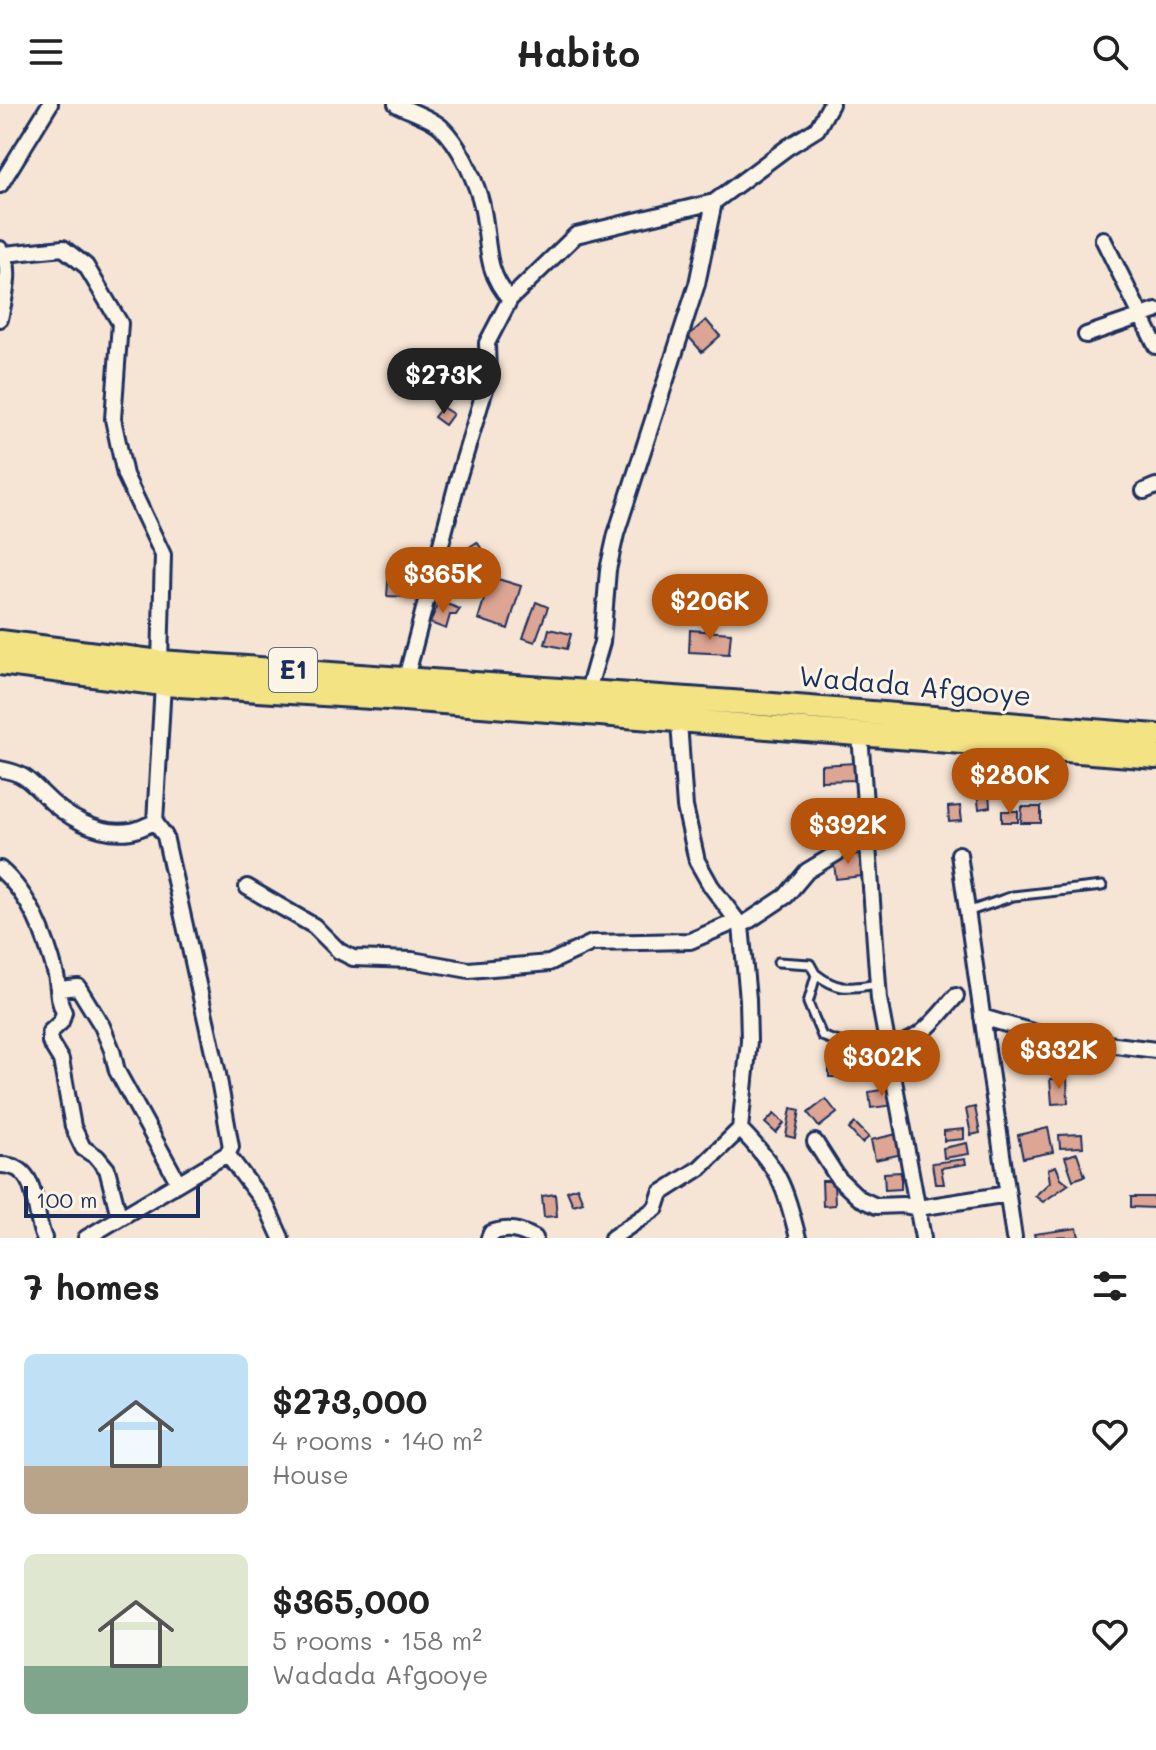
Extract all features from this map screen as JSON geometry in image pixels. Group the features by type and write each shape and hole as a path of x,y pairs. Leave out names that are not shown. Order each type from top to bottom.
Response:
{"highway":[{"name":"Wadada Afgooye","path":"0,642 161,673 404,699 1156,757"},
{"name":"Wadada Afgooye","path":"0,663 161,673 406,678 1156,736"}],"street":[{"path":"0,185 50,104"},
{"path":"396,104 440,126 464,159 481,200 488,256 497,286 510,299"},
{"path":"406,678 458,479 488,379 487,343 510,299 576,235 714,202 817,129 831,104"},
{"path":"587,694 602,642 608,570 616,534 697,284 714,202"},
{"path":"1103,239 1156,346"},
{"path":"0,319 6,289 2,251 63,248 86,266 120,323 113,419 125,475 163,555 155,822 165,836 231,1147 227,1154 86,1238"},
{"path":"1086,335 1156,311"},
{"path":"612,1238 656,1208 661,1193 700,1168 740,1129 749,1041 748,999 739,924 697,861 685,807 679,722"},
{"path":"860,734 878,984 923,1238"},
{"path":"0,769 33,781 41,793 68,815 97,830 132,831 155,822"},
{"path":"247,887 314,926 339,951 353,958 412,960 469,970 549,963 592,943 619,945 690,941 739,924 786,896 807,871 867,835"},
{"path":"959,854 1014,1238"},
{"path":"0,869 19,891 40,924 59,989 58,1002 64,1012 61,1022 50,1032 50,1042 61,1060 73,1127 83,1148 97,1157 107,1169 119,1216"},
{"path":"59,989 78,987 102,1026 117,1071 178,1182"},
{"path":"887,1044 906,1043 918,1036 956,996"},
{"path":"982,1017 1050,1037 1156,1050"},
{"path":"740,1129 769,1159 786,1188 798,1238"},
{"path":"815,1142 838,1178 859,1198 876,1206 918,1208 1008,1194"},
{"path":"227,1154 267,1207 281,1238"},
{"path":"0,1165 12,1164 20,1169 36,1196 40,1230 44,1238"},
{"path":"489,1238 491,1233 506,1229 518,1230 535,1238"}],"lane":[{"path":"967,912 1013,896 1102,886"},
{"path":"778,962 810,964 816,974 829,984 846,989 878,984"},
{"path":"816,974 808,1003 822,1036 863,1047 887,1044"}],"building":[{"path":"706,320 720,336 702,352 688,336"},
{"path":"442,407 453,414 445,425 434,417"},
{"path":"477,542 492,564 472,577 457,555"},
{"path":"389,568 407,569 405,597 387,596"},
{"path":"491,577 521,586 508,629 478,619"},
{"path":"439,601 460,609 456,615 450,615 446,629 430,623"},
{"path":"536,602 548,607 535,642 523,638"},
{"path":"549,629 571,634 567,649 545,644"},
{"path":"690,630 731,633 729,654 689,652"},
{"path":"855,763 856,780 821,781 821,765"},
{"path":"997,773 1016,774 1015,786 997,785"},
{"path":"989,792 990,807 979,809 977,793"},
{"path":"960,806 962,821 949,822 948,807"},
{"path":"1022,807 1041,807 1041,823 1021,823"},
{"path":"1002,811 1018,811 1018,822 1002,822"},
{"path":"859,854 862,876 836,879 833,857"},
{"path":"1046,1042 1049,1057 1034,1060 1031,1045"},
{"path":"843,1062 843,1077 829,1077 829,1063"},
{"path":"1067,1078 1068,1103 1052,1104 1050,1079"},
{"path":"893,1088 895,1105 871,1108 869,1092"},
{"path":"826,1099 837,1113 819,1127 808,1113"},
{"path":"975,1107 980,1133 971,1135 966,1109"},
{"path":"791,1108 800,1110 795,1138 786,1136"},
{"path":"774,1114 784,1123 776,1133 765,1123"},
{"path":"855,1123 869,1137 862,1143 849,1129"},
{"path":"1048,1128 1053,1152 1023,1158 1018,1135"},
{"path":"964,1129 964,1139 944,1141 944,1131"},
{"path":"897,1134 902,1154 875,1160 871,1140"},
{"path":"1082,1134 1083,1147 1060,1148 1059,1135"},
{"path":"967,1143 969,1154 944,1158 943,1148"},
{"path":"1077,1153 1085,1176 1073,1180 1065,1157"},
{"path":"965,1159 966,1164 941,1168 944,1184 935,1184 932,1163"},
{"path":"1056,1166 1061,1178 1069,1184 1043,1202 1035,1196 1050,1182 1048,1169"},
{"path":"901,1172 901,1189 885,1190 884,1173"},
{"path":"822,1181 834,1181 835,1205 823,1206"},
{"path":"577,1187 583,1202 573,1205 567,1191"},
{"path":"555,1194 557,1216 544,1217 542,1196"},
{"path":"1131,1197 1154,1197 1154,1208 1131,1207"},
{"path":"1077,1228 1079,1237 1035,1238 1034,1234"}]}
